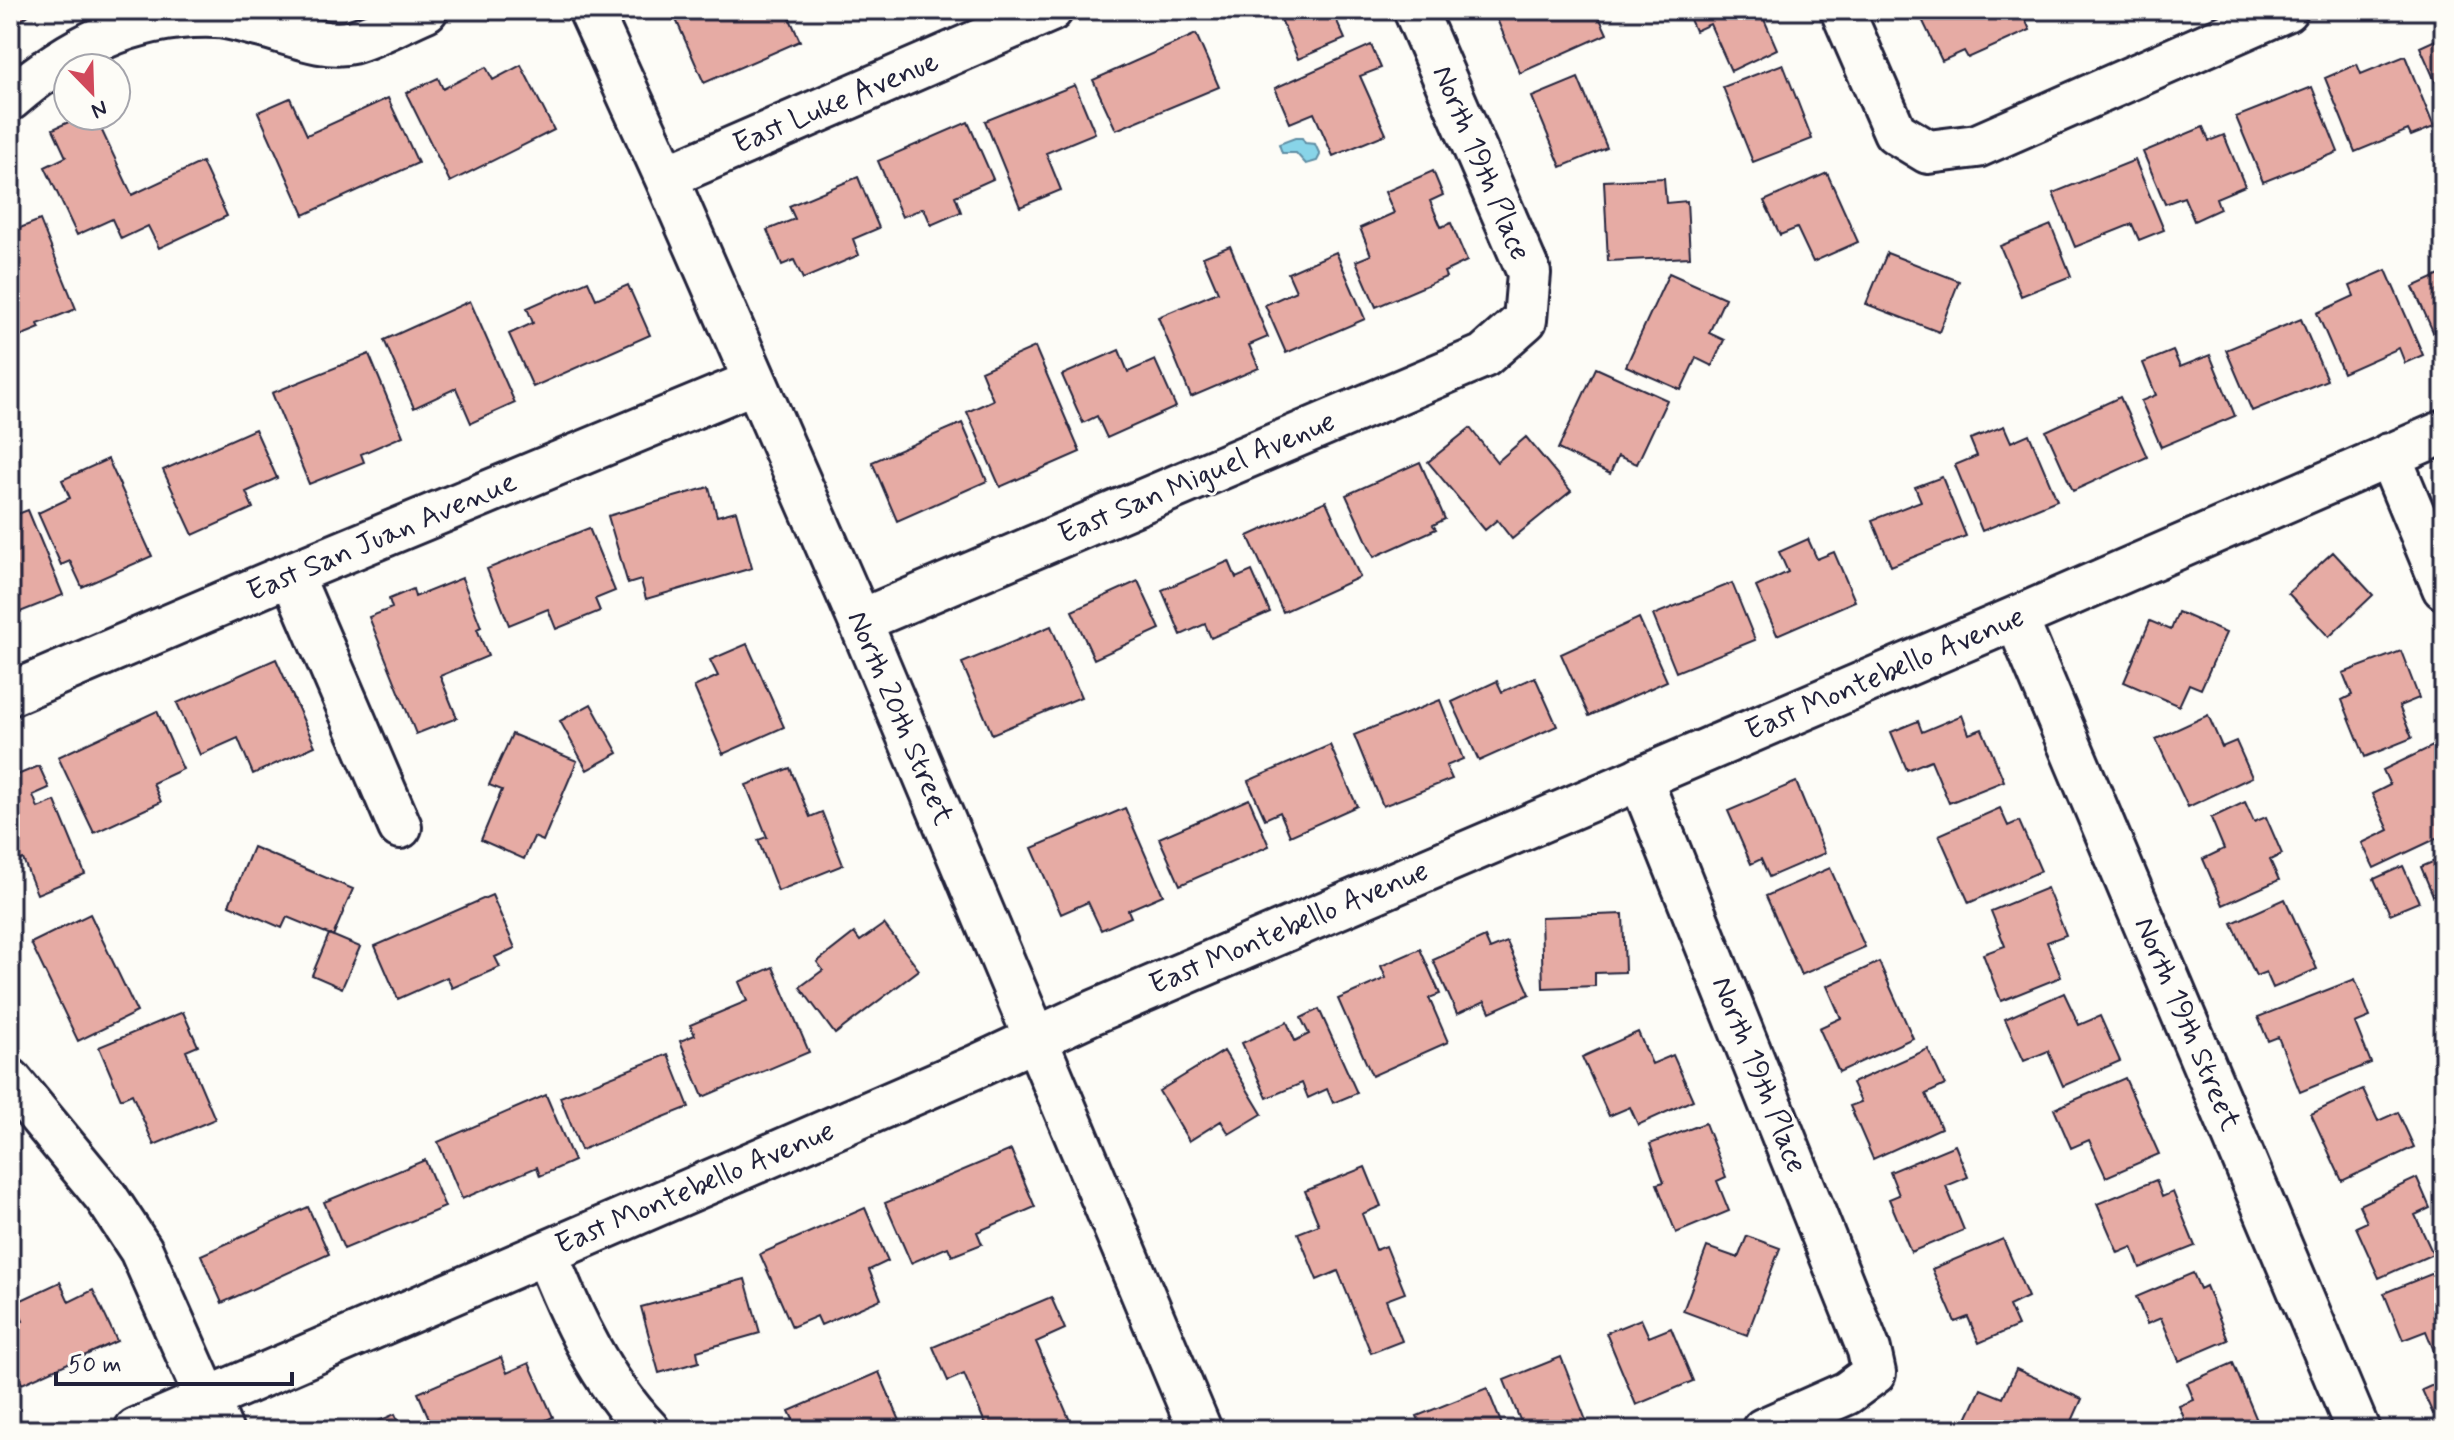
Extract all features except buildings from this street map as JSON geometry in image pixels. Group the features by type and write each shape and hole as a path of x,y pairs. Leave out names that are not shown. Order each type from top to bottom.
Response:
{"street":[{"path":"10,99 44,70 76,49 114,32 158,21 217,16 325,43 351,42 426,10"},
{"name":"North 20th Street","path":"590,10 860,621 1200,1430"},
{"name":"East Luke Avenue","path":"666,177 1051,10"},
{"name":"North 19th Place","path":"1415,10 1529,273 1525,320"},
{"path":"1842,10 1895,132 1928,152 1977,146 2286,10"},
{"name":"East San Miguel Avenue","path":"860,621 1484,356 1525,320"},
{"name":"East San Juan Avenue","path":"10,694 754,382"},
{"name":"East Montebello Avenue","path":"136,1430 214,1414 546,1253 2444,432"},
{"path":"2389,455 2444,588"},
{"path":"291,574 400,827"},
{"name":"North 19th Street","path":"2016,618 2358,1430"},
{"name":"North 19th Place","path":"1640,778 1869,1350 1874,1373 1847,1393 1763,1430"},
{"path":"10,1080 106,1197 141,1250 214,1414"},
{"path":"546,1253 587,1344 630,1410 648,1430"}],"water":[{"path":"1295,138 1315,144 1320,155 1317,161 1306,164 1296,153 1282,153 1279,144"}]}
